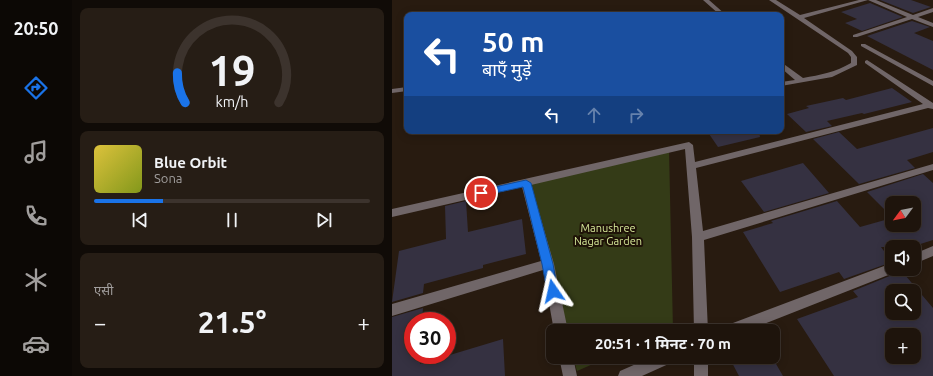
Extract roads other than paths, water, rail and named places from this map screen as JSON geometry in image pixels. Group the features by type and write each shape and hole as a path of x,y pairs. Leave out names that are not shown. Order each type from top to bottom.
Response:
{"street":[{"path":"706,0 720,12"},
{"path":"772,0 854,56 855,64 839,71 784,83"},
{"path":"799,17 865,0"},
{"path":"871,0 933,25"},
{"path":"855,36 933,10"},
{"path":"863,45 933,84"},
{"path":"867,62 931,106"},
{"path":"784,67 800,80"},
{"path":"392,91 404,89"},
{"path":"692,166 931,106"},
{"path":"392,213 689,145 698,237 701,324"},
{"path":"698,237 933,167"},
{"path":"526,183 548,264 560,324"},
{"path":"921,256 933,252"},
{"path":"392,310 548,264"},
{"path":"748,324 885,271"},
{"path":"567,364 570,376"},
{"path":"625,376 652,364"},
{"path":"701,364 701,376"}],"park label":[{"name":"Manushree Nagar Garden","path":"608,234"}]}
